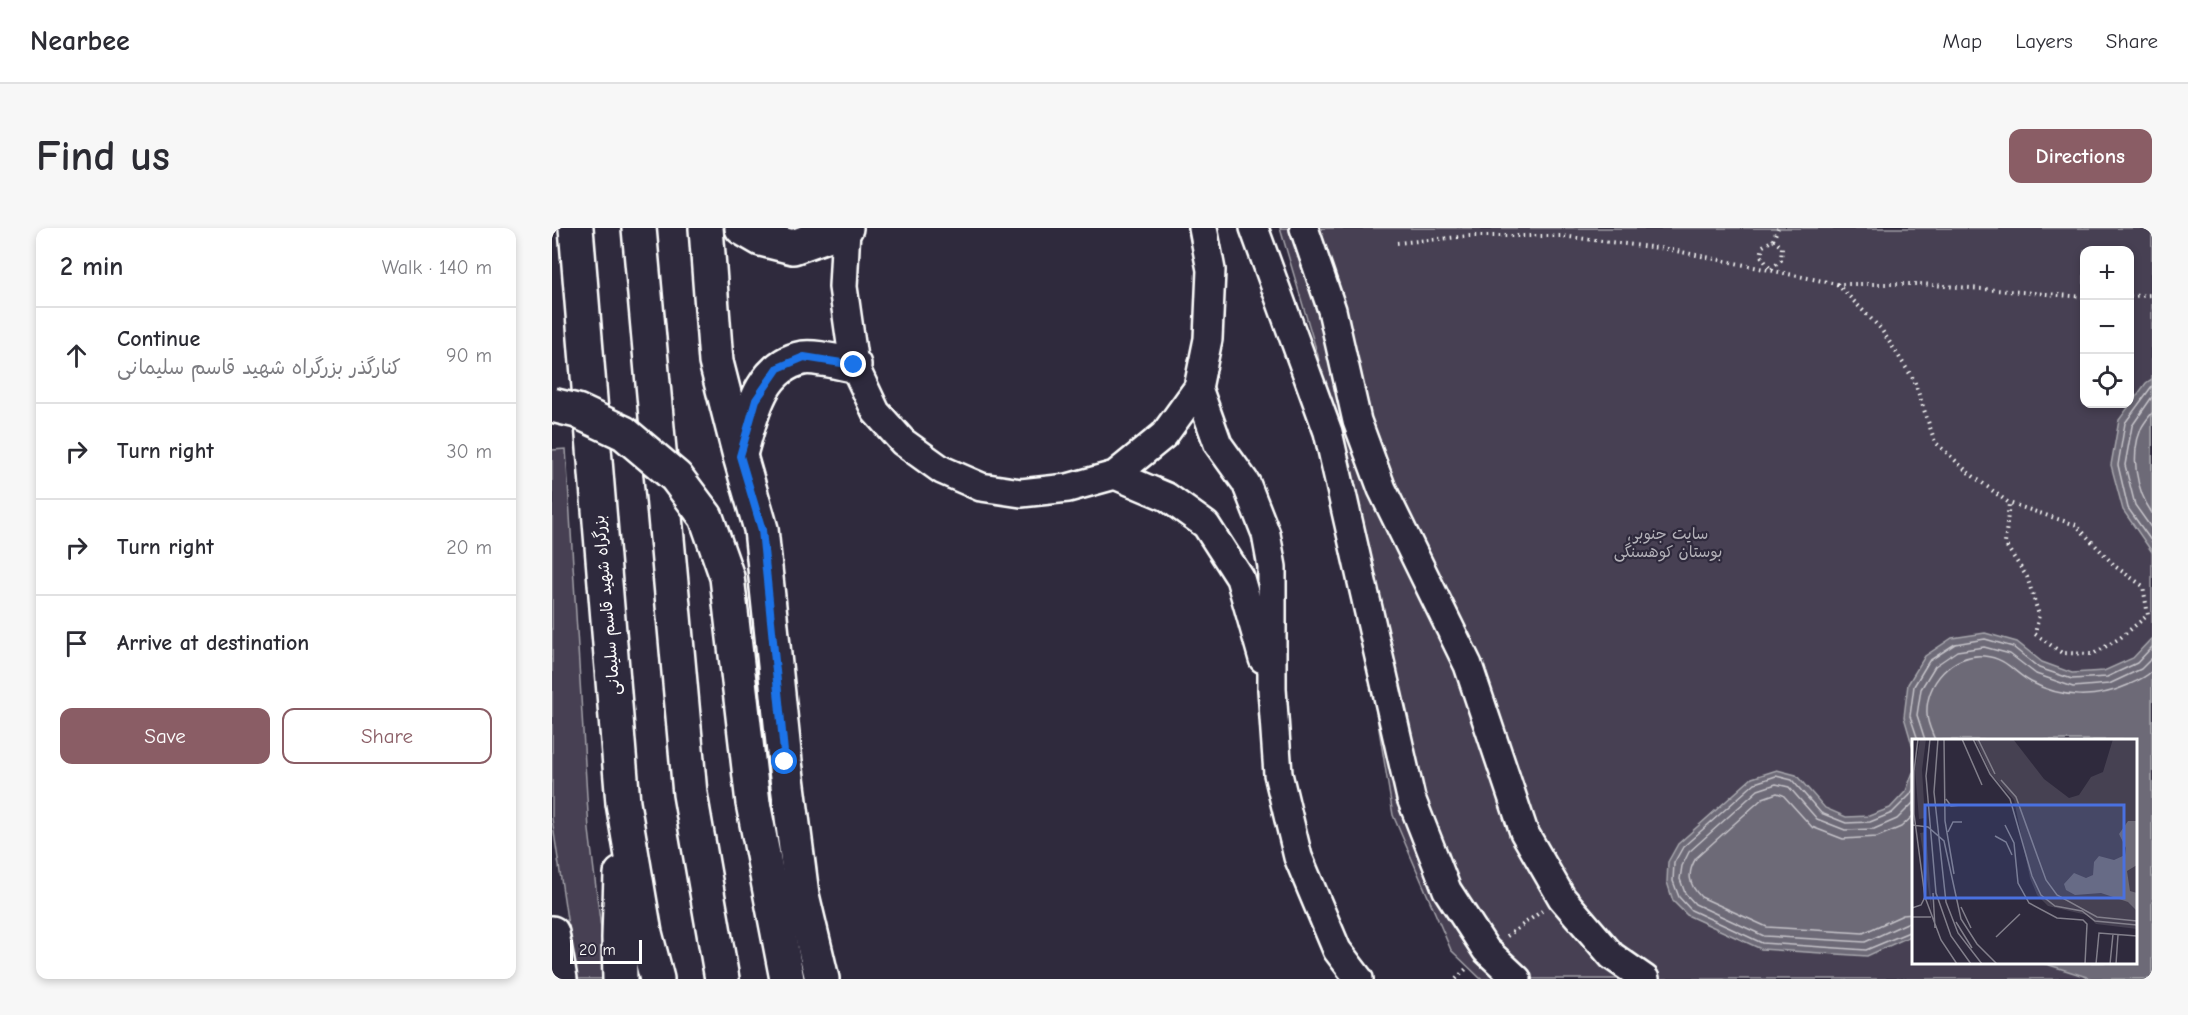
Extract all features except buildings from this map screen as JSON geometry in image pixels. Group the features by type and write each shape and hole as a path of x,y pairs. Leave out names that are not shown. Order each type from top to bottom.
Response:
{"main road":[{"name":"بزرگراه شهید قاسم سلیمانی","path":"576,228 623,803 645,933 657,979"},
{"path":"639,228 690,794 722,979"},
{"path":"706,228 716,362 762,530 785,762 801,884 822,979"},
{"path":"742,228 761,239 793,247 846,228"},
{"path":"740,456 756,400 778,368 804,357 854,365"},
{"path":"552,405 577,411 624,433 676,477 706,517 727,578 753,803 787,979"},
{"path":"620,979 623,803"},
{"path":"552,933 557,977"}],"street":[{"path":"846,228 843,287 854,365 876,412 903,442 942,470 981,487 1021,493 1068,488 1115,476 1164,435 1198,388 1208,339 1211,270 1203,228"},
{"path":"1254,228 1328,432 1411,798 1447,890 1486,950 1517,979"},
{"path":"1304,228 1332,310 1358,421 1382,489 1468,665 1524,832 1562,898 1612,956 1645,979"},
{"path":"1198,388 1218,444 1246,483 1266,534 1272,567 1272,689 1278,774 1298,857 1337,950 1359,979"},
{"path":"1115,476 1167,497 1206,525 1240,578 1272,689"}],"path":[{"path":"1771,270 1761,256 1763,246 1773,240 1778,228"},
{"path":"1397,243 1470,236 1561,236 1667,249 1838,284 1920,284 2080,297"},
{"path":"1771,270 1781,260 1782,247 1773,240"},
{"path":"1838,284 1881,329 1914,380 1935,442 1969,473 2009,503 2076,525 2116,567 2143,586 2148,615 2120,638 2093,654 2062,653 2035,634 2039,615 2027,577 2005,544 2009,503"},
{"path":"2134,296 2152,295"}],"green space":[{"name":"سایت جنوبی بوستان کوهسنگی","path":"1280,228 2152,228 2152,979 1481,979 1451,950 1393,815 1318,356"},
{"path":"566,449 589,830 606,979 576,979 552,819 552,450"}],"water":[{"path":"2152,379 2152,552 2123,510 2111,465 2119,420 2128,408 2134,408 2134,399 2146,383"},
{"path":"1985,633 2017,642 2042,662 2072,673 2104,671 2133,658 2152,638 2152,979 2093,979 2046,964 2137,964 2137,739 1912,739 1912,745 1904,717 1908,684 1925,656 1952,638"},
{"path":"1777,770 1796,775 1825,808 1846,817 1869,816 1890,808 1906,791 1912,775 1912,935 1867,956 1761,949 1687,915 1673,901 1667,882 1668,862 1678,844 1752,778"}],"route":[{"path":"785,762 762,530 740,456 756,400 778,368 804,357 854,365"}]}
